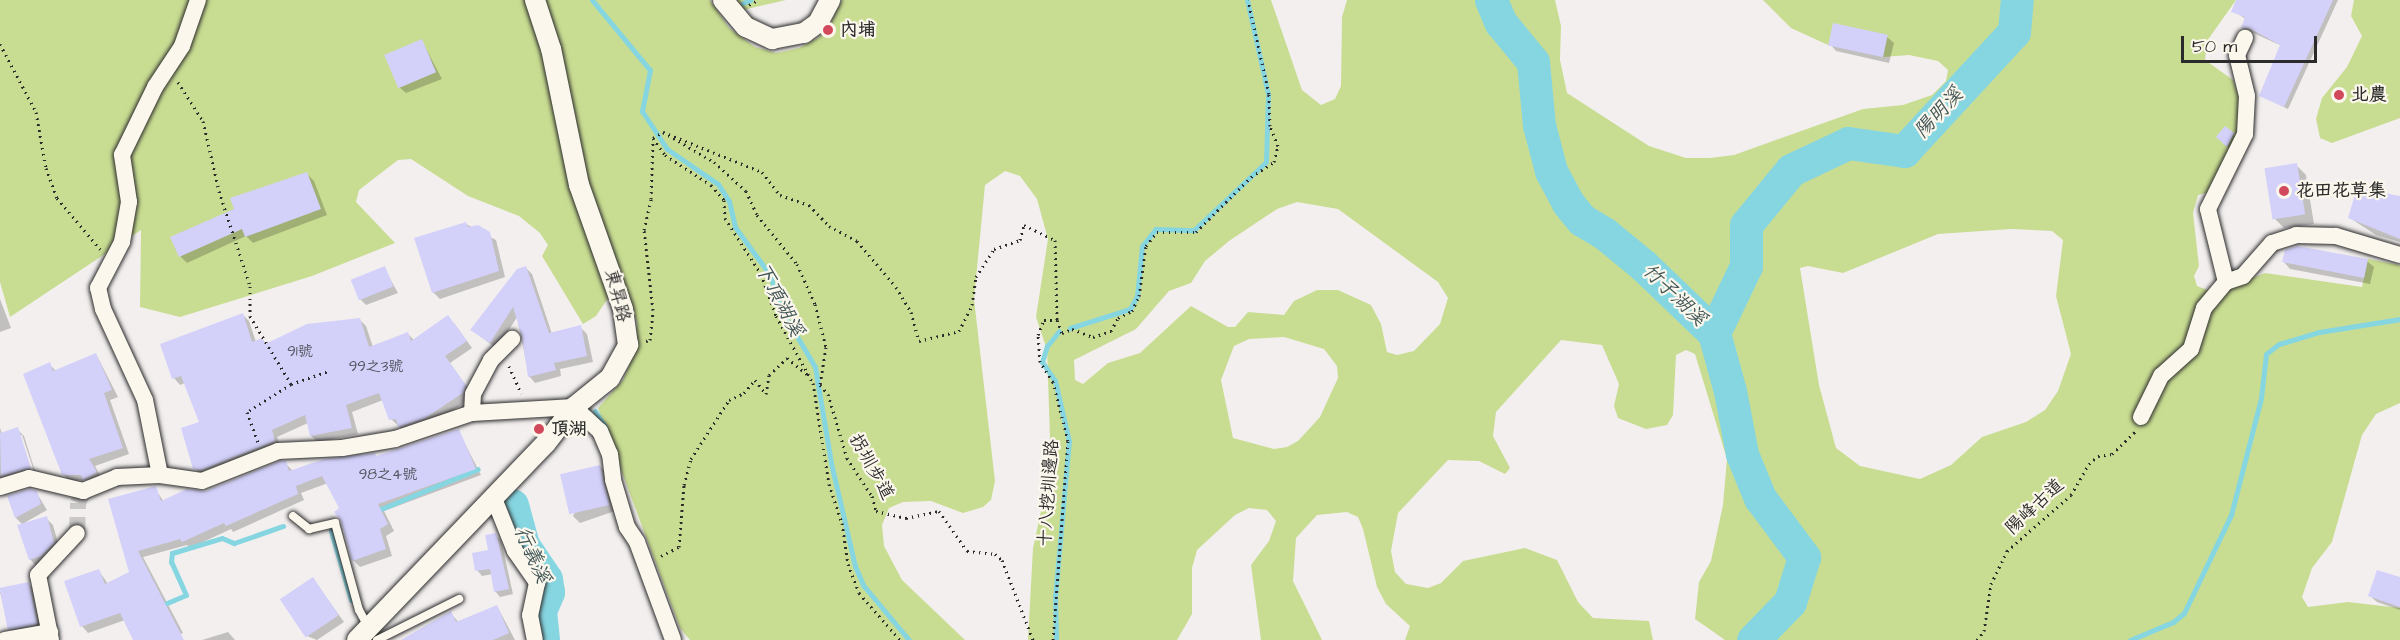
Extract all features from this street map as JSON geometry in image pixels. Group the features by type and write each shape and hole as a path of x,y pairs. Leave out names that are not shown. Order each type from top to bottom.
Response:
{"street":[{"path":"160,475 145,400 103,309 98,288 122,242 129,202 122,155 155,87 182,46 198,0"},
{"name":"東昇路","path":"368,637 493,496 546,443 574,407 610,378 628,345 623,309 579,185 551,49 535,0"},
{"path":"723,0 746,27 772,39 804,33 818,23 830,0"},
{"path":"2226,282 2208,209 2245,134 2247,96 2236,55 2245,38"},
{"path":"2141,417 2161,376 2191,348 2204,308 2226,282 2243,276 2272,243 2295,235 2336,236 2400,255"},
{"path":"472,413 473,394 507,344"},
{"path":"0,487 29,478 83,490 117,477 160,475 202,481 263,456 395,440 472,413 525,408 574,407 600,431 610,454 613,480 627,527 637,542 672,640"},
{"path":"493,496 515,551 537,583 530,615 534,640"},
{"path":"5,640 50,636 38,575 77,533"}],"lane":[{"path":"293,516 309,528 335,523 358,610 368,637 459,599"}],"path":[{"path":"662,132 733,164 762,172 780,195 809,205 828,226 857,241 896,288 911,312 919,340 959,331 972,305 976,277 994,249 1020,240 1024,225 1055,240 1057,320 1062,333 1072,329 1093,337 1111,331 1118,318 1132,311 1139,296 1146,246 1157,232 1196,232 1251,177 1274,162 1278,146 1270,126 1269,94 1248,0"},
{"path":"0,44 36,112 46,168 57,198 111,262"},
{"path":"169,68 203,121 219,191 250,286 250,316 291,384"},
{"path":"653,138 662,132"},
{"path":"662,132 714,162 747,191 757,215 797,264 815,304 826,347 820,385 813,383"},
{"path":"628,345 650,340 652,310 644,230 651,199 653,138"},
{"path":"653,138 665,155 711,185 724,200 725,218 761,274 776,316 813,383 829,484 842,523 848,564 859,593 900,640"},
{"name":"十八挖圳邊路","path":"1053,640 1068,441 1053,382 1040,362 1038,335 1044,320 1057,320"},
{"path":"507,344 525,408"},
{"path":"679,547 684,485 691,459 729,400 744,393 755,380 766,394 769,375 787,358 808,375"},
{"path":"263,456 247,412 291,384 329,371"},
{"name":"拐圳步道","path":"820,385 828,394 847,458 872,496 876,511 906,518 939,512 967,551 995,554 1002,560 1021,617 1033,640"},
{"name":"陽峰古道","path":"1977,640 1984,631 1991,584 2007,551 2071,495 2089,464 2098,456 2112,454 2134,434 2143,422 2141,417"}],"green space":[{"path":"0,0 528,0 610,295 596,316 583,324 542,256 548,245 540,233 519,216 468,196 411,159 398,160 359,190 356,202 395,243 312,276 180,317 140,307 141,230 10,317 0,282"},
{"path":"543,0 710,0 729,28 755,47 776,53 799,48 818,38 829,26 842,0 1271,0 1302,90 1321,105 1335,99 1341,86 1342,17 1347,0 1555,0 1561,26 1560,60 1567,93 1649,146 1686,158 1710,158 1734,155 1863,109 1903,105 1932,95 1946,81 1948,70 1938,61 1909,55 1883,57 1828,45 1791,28 1763,0 2236,0 2207,41 2205,60 2233,80 2240,99 2240,131 2209,192 2198,195 2193,213 2199,266 2194,276 2197,286 2207,290 2230,287 2265,273 2362,287 2368,259 2400,265 2400,403 2376,414 2362,435 2332,542 2312,568 2302,597 2308,607 2348,602 2400,608 2400,640 1725,640 1695,619 1699,582 1711,561 1723,505 1727,459 1695,354 1686,350 1676,355 1673,415 1667,425 1646,429 1618,418 1614,406 1619,384 1602,345 1561,340 1496,412 1493,436 1510,468 1505,474 1479,461 1448,460 1398,513 1391,551 1395,572 1406,584 1428,588 1441,583 1463,561 1525,548 1557,560 1578,602 1593,618 1649,621 1653,640 1405,640 1410,626 1386,604 1377,587 1358,517 1347,512 1317,515 1296,538 1293,581 1322,640 1261,640 1251,565 1269,541 1276,521 1267,510 1249,508 1235,515 1197,550 1192,568 1192,614 1177,640 1028,640 1033,548 1046,488 1050,438 1047,350 1036,317 1048,239 1037,199 1020,176 1005,171 985,185 974,299 995,481 991,500 983,507 963,513 931,501 903,502 889,508 882,525 884,546 902,580 965,640 690,640 680,628 598,408 623,380 634,353 637,322 581,159","holes":["1297,202 1338,209 1438,282 1448,298 1440,324 1414,351 1397,355 1387,352 1381,324 1371,305 1338,290 1317,290 1294,301 1284,315 1248,312 1235,327 1228,327 1191,306 1140,353 1108,363 1083,384 1075,380 1074,360 1136,329 1169,291 1191,283 1205,261 1229,241 1277,209","2011,229 2052,231 2063,240 2056,296 2071,354 2058,391 2045,410 2026,422 1982,437 1951,465 1920,479 1860,466 1836,448 1819,385 1800,268 1808,266 1843,273 1938,234","1284,337 1324,349 1337,366 1338,378 1320,417 1298,441 1287,447 1274,449 1233,438 1221,380 1234,346 1249,339"]},
{"path":"727,0 786,0 743,10"},
{"path":"2354,0 2400,0 2400,118 2332,143 2320,138 2316,119 2322,98 2347,67 2362,36 2351,16"}],"building":[{"path":"2236,0 2333,0 2284,107 2259,96 2280,45 2249,28 2241,28 2245,17 2231,12"},
{"path":"1833,23 1888,35 1883,57 1828,45"},
{"path":"422,39 436,72 398,88 384,55"},
{"path":"2225,126 2234,133 2227,147 2216,137"},
{"name":"花田花草集","path":"2297,163 2305,214 2273,220 2264,168"},
{"path":"307,172 321,209 245,237 242,229 179,257 170,237 234,209 230,198"},
{"path":"2357,188 2400,196 2400,239 2348,218"},
{"path":"466,222 468,227 478,225 490,232 499,271 432,293 414,238"},
{"path":"2297,246 2368,259 2364,278 2282,262 2285,250"},
{"path":"385,266 393,286 359,300 351,280"},
{"path":"526,266 549,333 581,325 587,356 554,363 556,370 528,377 522,337 513,307 490,343 470,330 517,269"},
{"path":"243,313 252,342 262,338 265,344 307,324 360,318 369,347 408,332 411,341 448,315 467,341 445,356 466,385 463,393 425,418 398,427 396,419 389,420 379,393 346,405 352,428 310,436 305,415 272,430 275,441 201,470 193,469 181,428 199,422 181,376 172,379 160,344"},
{"path":"96,353 112,390 104,393 123,448 89,459 97,472 83,480 81,475 62,475 23,374 50,362 53,371"},
{"path":"18,427 31,468 1,476 0,433"},
{"path":"459,429 476,469 378,504 388,524 380,529 386,549 352,561 341,521 334,512 339,508 322,476 296,486 298,494 226,526 224,523 182,542 180,539 138,551 184,640 133,640 120,613 80,627 64,581 99,569 105,584 129,572 108,499 156,486 161,501 187,489 206,491 280,461 286,461 289,471 324,459 375,453 376,456"},
{"path":"600,465 609,505 569,514 560,474"},
{"path":"29,489 37,491 41,504 15,518 7,496"},
{"path":"47,516 54,543 41,556 29,560 17,525"},
{"path":"496,533 509,589 494,592 490,569 475,571 472,553 488,550 485,535"},
{"path":"2377,570 2400,577 2400,607 2368,596"},
{"path":"313,577 339,615 306,638 280,599"},
{"path":"29,582 37,624 8,630 0,588"},
{"path":"497,605 509,633 493,640 401,640 451,611 456,622"}],"waterway":[{"name":"下頂湖溪","path":"592,0 650,70 642,111 667,149 718,184 729,201 735,227 770,275 782,311 815,367 831,463 855,566 863,585 909,640"},
{"path":"743,3 750,0"},
{"path":"1070,328 1130,309 1137,296 1142,246 1156,229 1194,230 1266,162 1268,94 1247,0"},
{"name":"竹子湖溪","path":"1491,0 1501,23 1533,62 1539,125 1551,171 1568,203 1582,220 1604,233 1643,265 1714,333 1730,391 1742,454 1760,498 1804,557 1790,602 1753,640"},
{"name":"陽明溪","path":"1714,333 1746,266 1746,225 1791,170 1848,143 1904,151 2014,32 2017,0"},
{"path":"2130,640 2173,622 2184,613 2231,515 2261,398 2266,354 2279,344 2319,332 2400,319"},
{"path":"1056,640 1055,597 1069,441 1055,381 1042,362 1047,346 1059,331"},
{"path":"595,411 605,427"},
{"path":"376,511 478,469"},
{"name":"行義溪","path":"512,505 523,545 546,579 548,592 540,611 543,640"},
{"path":"160,606 186,595 171,562 172,553 222,538 234,543 283,526"},
{"path":"331,531 351,600"}],"tunnel":[{"path":"77,533 78,503 83,491"}],"place":[{"name":"內埔","path":"828,30"},
{"name":"北農","path":"2339,95"},
{"name":"花田花草集","path":"2284,191"},
{"name":"頂湖","path":"539,429"}]}
